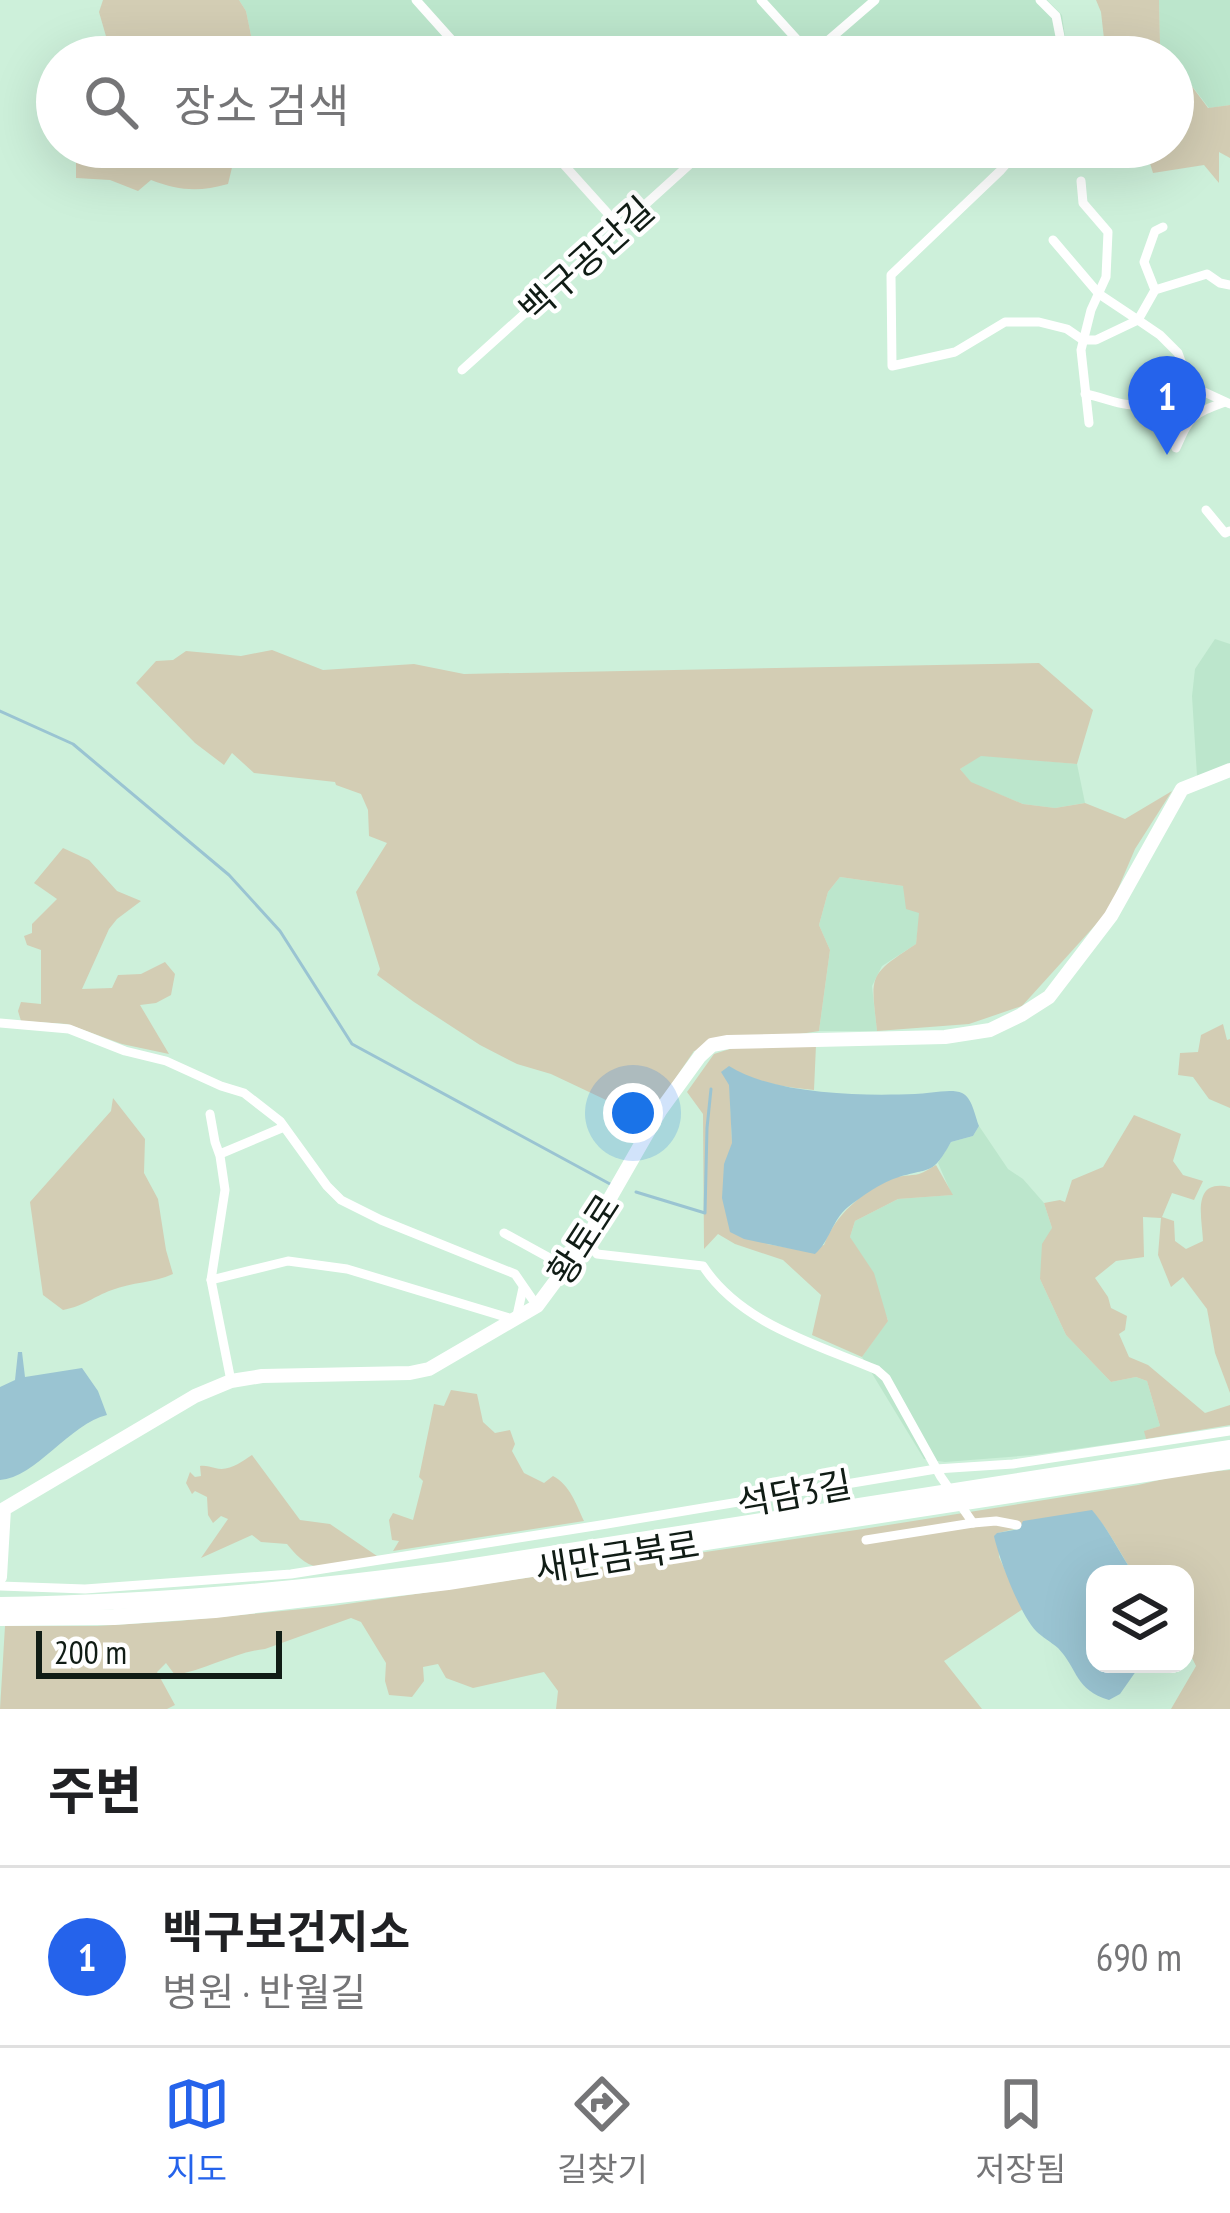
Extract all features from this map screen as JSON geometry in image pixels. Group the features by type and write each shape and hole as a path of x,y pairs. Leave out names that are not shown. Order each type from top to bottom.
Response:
{"highway":[{"name":"새만금북로","path":"5,1612 114,1617 293,1602 448,1582 1230,1448"},
{"name":"새만금북로","path":"981,1493 1230,1461"}],"main road":[{"name":"황토로","path":"0,1581 2,1508 195,1396 232,1381 262,1376 429,1370 542,1301 586,1240 660,1111 712,1045 945,1037 990,1030 1049,997 1111,916 1182,789 1230,770"}],"street":[{"path":"416,0 448,36"},
{"path":"761,0 792,36"},
{"path":"833,36 874,0"},
{"path":"1040,0 1056,16 1060,36"},
{"path":"567,168 620,227"},
{"name":"백구공단길","path":"462,370 686,168"},
{"path":"1003,168 891,275 892,366 955,352 1005,322 1039,322 1067,329 1083,340 1096,340 1138,320 1155,290 1207,274 1230,284"},
{"path":"1081,181 1083,202 1108,232 1106,277 1081,350 1089,423"},
{"path":"1155,290 1144,262 1155,231 1163,226"},
{"path":"1053,240 1099,294 1160,335 1178,353 1186,375 1202,392 1228,403"},
{"path":"1085,394 1124,405 1151,401"},
{"path":"1176,448 1188,420 1228,403"},
{"path":"1205,510 1225,533 1230,531"},
{"path":"0,1023 69,1028 244,1093 284,1127 341,1200 515,1274 523,1288 542,1301"},
{"path":"210,1114 225,1190 211,1280 232,1381"},
{"path":"220,1154 284,1127"},
{"path":"504,1233 566,1267"},
{"path":"586,1240 597,1254 704,1266 718,1288 742,1309 877,1370 974,1523"},
{"path":"211,1280 289,1261 347,1269 516,1320 523,1288"},
{"name":"석담3길","path":"0,1581 85,1589 291,1574 936,1469 1013,1464 1230,1431"},
{"path":"866,1540 974,1523 1017,1525"}],"shaded area":[{"path":"103,0 239,0 251,36 106,36 99,12"},
{"path":"239,0 1047,0 1062,15 1065,36 251,36"},
{"path":"1096,0 1159,0 1160,36 1104,36"},
{"path":"1159,0 1230,0 1230,105 1209,108 1194,88 1194,36 1160,36"},
{"path":"1194,89 1208,108 1230,105 1230,158 1219,152 1219,183 1204,165 1194,167"},
{"path":"76,168 232,168 228,184 208,188 151,180 138,191 110,180 76,178"},
{"path":"1215,639 1230,644 1230,764 1197,776 1195,669"},
{"path":"272,650 323,670 414,664 464,674 1039,663 1093,710 1077,764 981,756 960,769 971,782 1023,804 1055,808 1085,803 1125,819 1172,791 1135,849 1109,910 1022,1006 969,1024 877,1031 876,978 888,963 916,944 919,913 906,909 903,886 840,877 828,892 819,925 830,950 819,1031 694,1051 656,1107 623,1108 480,1045 377,975 380,969 356,892 387,843 369,836 368,810 361,794 335,782 254,773 232,753 224,765 195,743 136,683 156,661 173,660 186,651 241,656"},
{"path":"981,755 1077,764 1085,803 1055,808 1023,804 971,783 960,769"},
{"path":"63,848 89,860 117,891 141,901 109,929 82,989 112,988 118,975 141,974 165,962 175,974 171,995 140,1005 169,1054 122,1044 67,1024 21,1021 21,1002 41,1004 41,950 27,945 24,936 32,933 32,924 57,899 34,883"},
{"path":"840,877 903,886 920,912 916,944 882,966 872,986 877,1031 819,1031 830,950 819,925 828,892"},
{"path":"1223,1024 1230,1039 1230,1108 1209,1099 1193,1077 1178,1075 1180,1053 1198,1052 1201,1035"},
{"path":"816,1045 814,1090 770,1083 729,1067 732,1143 767,1244 801,1250 824,1245 843,1214 870,1191 936,1165 953,1195 898,1199 855,1221 850,1237 874,1273 888,1321 862,1357 812,1335 821,1295 783,1260 718,1234 704,1249 703,1114 687,1092 714,1054 733,1048"},
{"path":"113,1098 145,1139 144,1173 158,1199 173,1274 120,1287 63,1310 43,1295 30,1202 111,1111"},
{"path":"1134,1115 1181,1134 1173,1161 1183,1175 1203,1181 1194,1200 1172,1193 1162,1217 1174,1221 1175,1241 1186,1249 1203,1241 1204,1194 1209,1188 1230,1187 1230,1393 1215,1353 1207,1309 1183,1277 1171,1287 1158,1255 1161,1218 1143,1217 1144,1257 1116,1261 1095,1278 1111,1308 1127,1316 1125,1330 1119,1334 1129,1357 1148,1365 1205,1413 1230,1405 1230,1425 1146,1439 1144,1431 1160,1426 1147,1381 1136,1377 1111,1382 1066,1335 1040,1279 1042,1244 1052,1228 1044,1203 1065,1202 1072,1180 1103,1167"},
{"path":"979,1126 1008,1169 1044,1203 1052,1228 1040,1279 1066,1335 1111,1382 1136,1377 1147,1381 1160,1426 1145,1431 1146,1439 1033,1455 945,1462 924,1459 862,1357 888,1320 850,1237 855,1221 898,1199 952,1195 938,1163 951,1142 973,1136"},
{"path":"451,1390 477,1394 483,1422 495,1433 510,1430 515,1444 512,1451 524,1473 544,1483 553,1476 564,1484 584,1521 393,1551 399,1541 392,1540 389,1520 393,1513 413,1520 434,1404 444,1406"},
{"path":"252,1455 300,1520 330,1524 377,1556 318,1567 287,1544 261,1542 252,1535 201,1558 228,1519 221,1516 213,1523 207,1497 192,1494 186,1483 190,1472 201,1476 200,1466 225,1469"},
{"path":"1230,1470 1230,1709 1171,1709 1196,1666 1194,1565 1128,1565 1092,1511 998,1533 999,1557 1023,1609 944,1661 982,1709 556,1709 558,1691 544,1672 473,1688 446,1678 438,1664 423,1667 424,1681 412,1697 389,1695 386,1663 361,1622 351,1618 187,1673 175,1675 166,1663 157,1672 175,1705 167,1709 0,1709 5,1626 97,1626 333,1606 863,1529"}],"water":[{"path":"729,1066 770,1083 819,1092 962,1093 979,1126 973,1136 951,1142 930,1169 886,1182 848,1207 815,1254 744,1239 730,1232 722,1198 724,1164 732,1143 729,1085 721,1072"},
{"path":"18,1352 22,1352 25,1377 82,1368 107,1415 80,1428 26,1470 0,1480 0,1387 15,1380"},
{"path":"1092,1510 1128,1565 1086,1565 1086,1673 1135,1673 1120,1694 1109,1700 1083,1685 1065,1656 1038,1633 1011,1586 994,1536 1019,1529 1023,1521"}],"waterway":[{"path":"0,711 73,744 229,875 280,931 352,1044 610,1184"},
{"path":"636,1192 705,1213 711,1089"}],"place":[{"name":"백구보건지소","path":"1167,455"}]}
